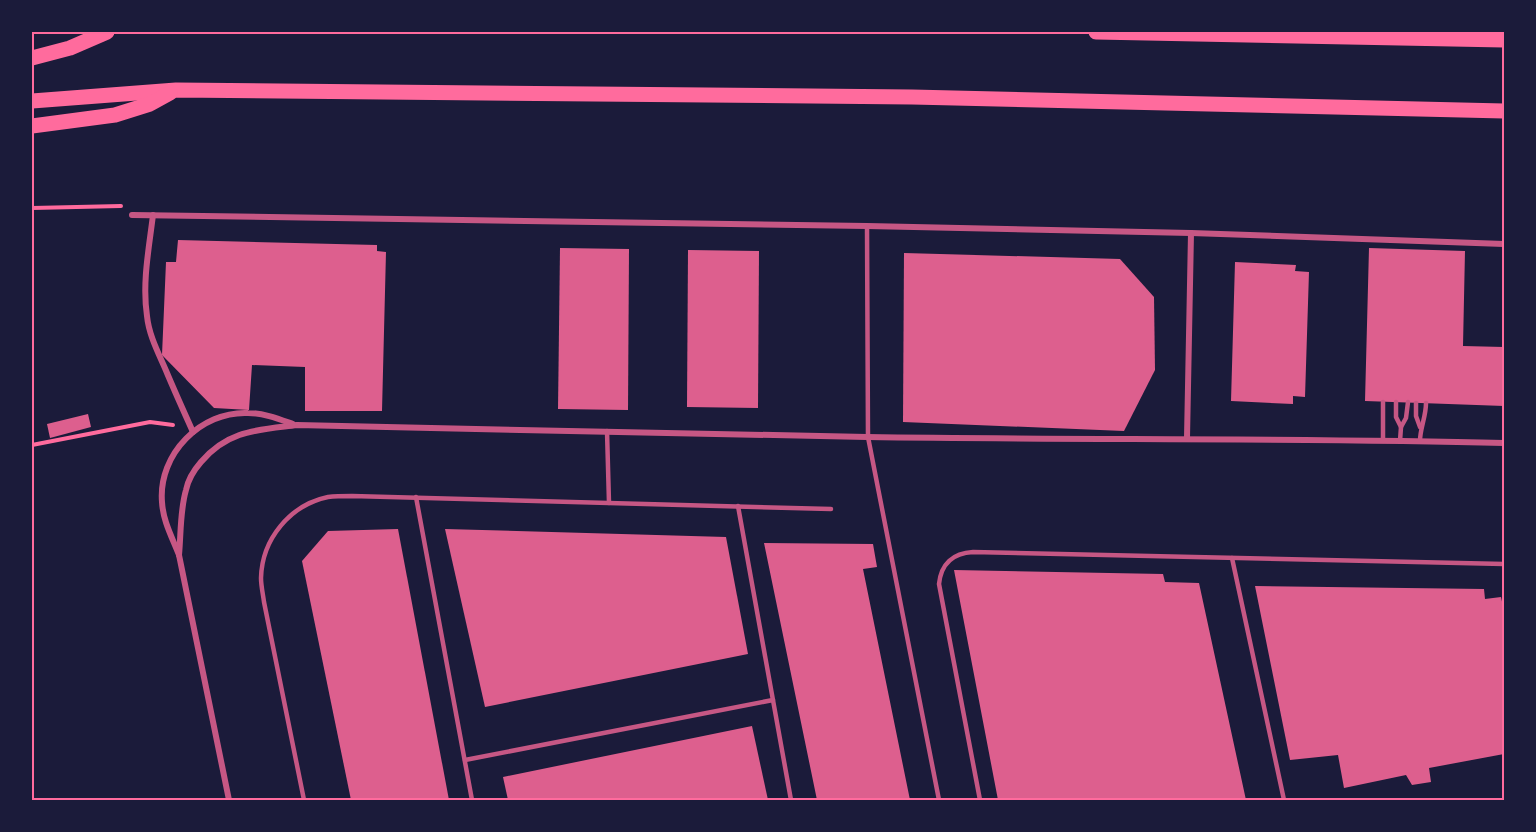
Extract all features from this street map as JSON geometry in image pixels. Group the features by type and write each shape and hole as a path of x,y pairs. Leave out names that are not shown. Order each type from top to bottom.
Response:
{"main road":[{"path":"32,58 70,48 107,32"},
{"path":"1096,32 1503,40"},
{"path":"32,101 176,90 912,97 1504,111"},
{"path":"32,126 115,115 150,104 176,90"}],"street":[{"path":"132,215 1191,232 1504,244"},
{"path":"153,215 146,281 147,319 159,355 193,432"},
{"path":"1187,438 1191,232"},
{"path":"229,801 179,555 164,520 161,501 163,481 169,462 179,446 193,432 210,421 248,412 267,415 297,425"},
{"path":"179,555 186,490 195,469 209,452 228,439 249,431 297,425 868,437 1383,440 1504,444"}],"lane":[{"path":"867,226 868,437 939,801"},
{"path":"1383,402 1383,440"},
{"path":"1396,402 1396,417 1401,427"},
{"path":"1400,441 1401,427 1407,413 1408,402"},
{"path":"1416,403 1420,441"},
{"path":"1420,427 1426,416 1426,403"},
{"path":"607,431 609,503"},
{"path":"304,801 261,579 264,556 273,535 288,517 307,504 329,497 352,496 831,509"},
{"path":"416,497 472,801"},
{"path":"738,506 791,801"},
{"path":"980,801 939,584 943,568 954,556 963,552 973,552 1504,564"},
{"path":"1232,558 1284,801"},
{"path":"465,760 773,700"}],"path":[{"path":"32,208 131,206 132,215"},
{"path":"32,445 150,422 175,425 193,432"}],"building":[{"path":"178,240 377,245 377,251 386,252 382,411 305,411 305,367 252,365 249,410 214,408 162,355 166,262 176,262"},
{"path":"560,248 629,249 628,410 558,409"},
{"path":"1369,248 1465,251 1463,346 1504,347 1504,406 1365,401"},
{"path":"688,250 759,251 758,408 687,407"},
{"path":"904,253 1120,259 1154,297 1155,370 1124,431 903,422"},
{"path":"1235,262 1296,265 1295,271 1309,272 1305,397 1293,396 1293,404 1231,401"},
{"path":"88,414 91,427 50,438 47,424"},
{"path":"398,529 449,800 351,800 302,561 328,531"},
{"path":"445,529 726,537 748,654 485,707"},
{"path":"764,543 873,544 877,567 863,569 910,800 817,800"},
{"path":"954,570 1163,574 1165,582 1199,583 1246,800 998,800"},
{"path":"1255,586 1484,589 1485,599 1501,597 1504,611 1504,754 1429,768 1431,782 1412,785 1406,775 1344,788 1338,755 1290,760"},
{"path":"752,726 768,800 508,800 503,777"}]}
